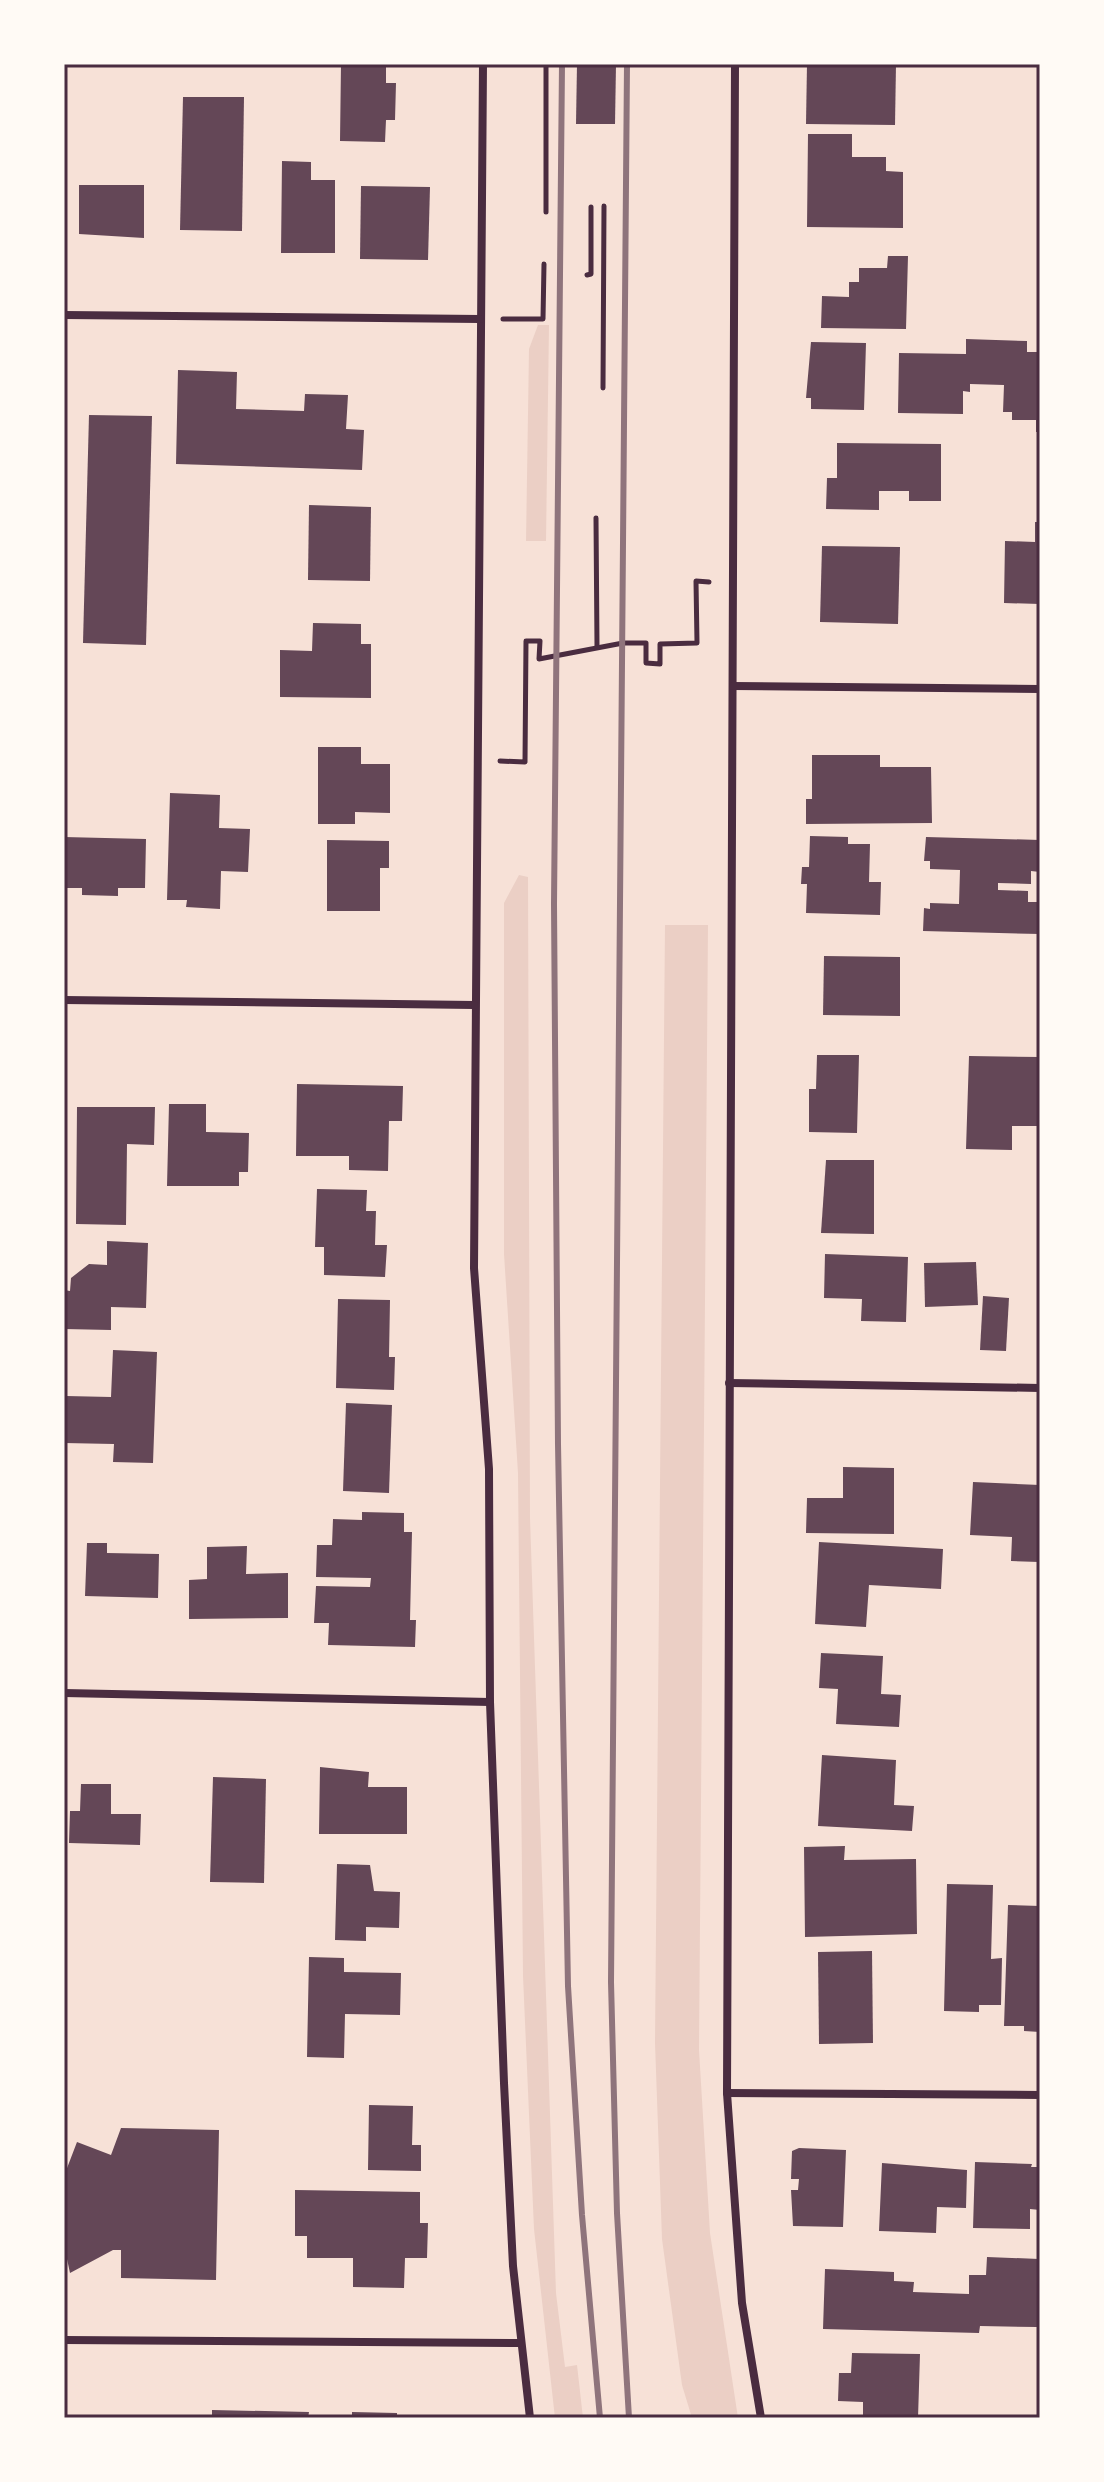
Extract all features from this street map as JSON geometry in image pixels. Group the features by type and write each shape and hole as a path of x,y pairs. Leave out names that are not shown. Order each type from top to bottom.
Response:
{"street":[{"path":"483,64 474,1268 489,1469 490,1702 505,2113 519,2343 530,2418"},
{"path":"735,64 727,2093 742,2303 761,2418"},
{"path":"64,315 480,319"},
{"path":"733,686 1040,689"},
{"path":"64,1000 474,1005"},
{"path":"729,1383 1040,1388"},
{"path":"64,1693 490,1702"},
{"path":"727,2093 1040,2095"},
{"path":"64,2340 519,2343"}],"path":[{"path":"546,64 546,212"},
{"path":"603,388 604,206"},
{"path":"587,275 591,274 591,207"},
{"path":"480,319 543,319 544,264"},
{"path":"596,518 597,647"},
{"path":"476,761 525,762 526,641 540,641 539,659 597,647 646,643 646,663 660,664 660,644 697,643 696,581 734,583"}],"shaded area":[{"path":"538,325 549,325 546,541 526,541 529,349"},
{"path":"519,875 528,877 530,1518 556,2293 565,2367 577,2365 583,2418 555,2418 534,2229 523,1976 518,1473 504,1254 504,903"},
{"path":"665,925 708,925 699,2050 710,2233 738,2418 692,2418 682,2385 662,2239 655,2043"}],"building":[{"path":"341,64 386,64 386,83 396,83 395,120 386,120 385,142 340,141"},
{"path":"577,64 616,64 615,124 576,124"},
{"path":"807,64 896,64 895,125 806,124"},
{"path":"183,97 244,97 242,231 180,230"},
{"path":"808,134 852,134 852,157 886,157 886,171 903,172 903,228 807,227"},
{"path":"282,161 311,162 311,180 335,180 335,253 281,253"},
{"path":"79,185 144,185 144,238 79,234"},
{"path":"361,186 430,187 428,260 360,259"},
{"path":"888,256 908,256 906,329 821,328 822,296 849,297 849,282 859,282 859,268 887,268"},
{"path":"966,339 1027,341 1027,352 1040,352 1040,432 1036,432 1036,420 1012,420 1012,412 1003,412 1004,385 970,384 970,392 963,391 963,414 898,413 899,353 966,354"},
{"path":"811,342 866,343 864,410 811,409 811,398 806,398"},
{"path":"178,370 237,372 236,409 304,411 305,394 348,395 346,429 364,430 362,470 176,464"},
{"path":"89,415 152,416 146,645 83,643"},
{"path":"837,443 941,444 941,501 909,501 909,491 879,491 879,510 826,509 827,478 837,478"},
{"path":"309,505 371,507 370,581 308,580"},
{"path":"1035,522 1040,522 1040,604 1004,603 1005,541 1035,542"},
{"path":"822,546 900,547 898,624 820,622"},
{"path":"313,623 361,624 361,644 371,644 371,698 280,697 280,650 312,651"},
{"path":"318,747 361,747 361,764 390,764 390,813 355,812 355,824 318,824"},
{"path":"812,755 880,755 880,767 931,767 932,823 806,824 806,799 812,799"},
{"path":"170,793 220,795 219,828 250,829 248,872 221,871 220,909 186,907 187,900 167,900"},
{"path":"810,836 848,837 848,844 870,844 869,882 881,882 880,915 806,913 807,884 801,884 802,867 809,867"},
{"path":"64,837 146,839 145,888 118,888 118,896 82,895 82,888 64,888"},
{"path":"926,837 1040,840 1040,872 1031,871 1031,884 998,883 998,890 1028,891 1028,902 1040,902 1040,934 923,931 924,908 930,909 930,903 959,904 960,870 930,869 930,861 924,861"},
{"path":"327,840 389,841 389,868 380,868 380,911 327,911"},
{"path":"824,956 900,957 900,1016 823,1015"},
{"path":"817,1055 859,1055 857,1133 809,1132 809,1089 816,1089"},
{"path":"969,1056 1040,1057 1040,1126 1012,1126 1012,1150 966,1149"},
{"path":"297,1084 403,1086 402,1121 389,1121 388,1171 349,1170 349,1156 296,1156"},
{"path":"169,1104 206,1104 206,1132 249,1133 248,1172 239,1172 239,1186 167,1186"},
{"path":"77,1107 155,1107 154,1145 127,1144 126,1225 76,1224"},
{"path":"826,1160 874,1160 874,1234 821,1233"},
{"path":"317,1189 367,1190 366,1211 376,1211 375,1245 387,1245 385,1277 324,1275 324,1247 315,1247"},
{"path":"107,1241 148,1243 146,1308 111,1307 111,1330 64,1329 64,1290 70,1291 71,1278 89,1264 107,1265"},
{"path":"825,1254 908,1257 906,1322 861,1321 862,1299 824,1298"},
{"path":"976,1262 978,1305 925,1307 924,1263"},
{"path":"983,1296 1009,1298 1006,1351 980,1350"},
{"path":"338,1299 390,1300 389,1357 395,1357 394,1390 336,1388"},
{"path":"113,1350 157,1352 153,1463 113,1462 114,1444 64,1443 66,1396 111,1397"},
{"path":"346,1403 392,1405 389,1493 343,1491"},
{"path":"843,1467 894,1468 894,1534 806,1533 807,1498 843,1498"},
{"path":"973,1482 1040,1485 1039,1562 1011,1561 1012,1537 970,1535"},
{"path":"362,1512 404,1513 404,1532 412,1532 410,1620 416,1620 415,1647 328,1645 329,1623 314,1623 316,1586 370,1587 371,1578 316,1577 317,1545 332,1545 333,1519 362,1520"},
{"path":"819,1542 943,1549 941,1589 869,1585 866,1627 815,1624"},
{"path":"87,1543 107,1543 107,1553 159,1554 158,1598 85,1596"},
{"path":"247,1546 246,1574 288,1573 288,1618 189,1619 189,1580 207,1579 207,1547"},
{"path":"821,1653 883,1656 881,1694 901,1695 899,1727 836,1724 838,1689 819,1688"},
{"path":"822,1755 896,1760 894,1805 914,1806 912,1831 818,1826"},
{"path":"320,1767 369,1772 368,1787 407,1787 407,1834 319,1834"},
{"path":"213,1777 266,1779 264,1883 210,1882"},
{"path":"81,1784 111,1784 111,1814 141,1814 140,1845 69,1843 70,1811 80,1811"},
{"path":"845,1846 844,1860 916,1859 917,1934 805,1937 804,1847"},
{"path":"337,1864 370,1865 374,1891 400,1892 399,1928 366,1927 366,1941 335,1940"},
{"path":"947,1884 993,1885 991,1959 1002,1958 1001,2005 979,2005 979,2012 944,2011"},
{"path":"1008,1905 1040,1906 1040,2032 1024,2031 1024,2026 1004,2026"},
{"path":"872,1951 873,2043 819,2044 818,1952"},
{"path":"309,1957 344,1958 344,1972 401,1973 400,2015 345,2014 344,2058 307,2057"},
{"path":"369,2105 413,2106 412,2145 421,2145 421,2171 368,2170"},
{"path":"121,2128 219,2130 216,2280 121,2278 121,2250 113,2250 70,2273 64,2245 64,2176 77,2142 111,2155"},
{"path":"799,2148 846,2150 843,2227 793,2226 791,2190 798,2190 799,2179 791,2179 792,2151"},
{"path":"975,2162 1040,2167 1040,2210 1030,2209 1030,2229 973,2228"},
{"path":"882,2163 967,2170 966,2208 937,2207 936,2233 879,2231"},
{"path":"295,2190 420,2192 420,2223 428,2223 427,2258 405,2258 404,2288 353,2287 353,2258 307,2258 307,2236 295,2236"},
{"path":"987,2257 1039,2259 1037,2327 980,2326 979,2333 823,2329 825,2269 894,2272 894,2281 914,2282 913,2292 969,2294 969,2275 986,2275"},
{"path":"852,2353 920,2354 918,2418 863,2418 863,2402 838,2401 839,2373 851,2373"},
{"path":"212,2410 309,2412 308,2418 212,2418"},
{"path":"352,2412 397,2413 397,2418 352,2418"}],"railway":[{"path":"562,64 554,904 558,1444 568,1986 582,2215 600,2418"},
{"path":"627,64 611,1982 617,2213 629,2418"}]}
